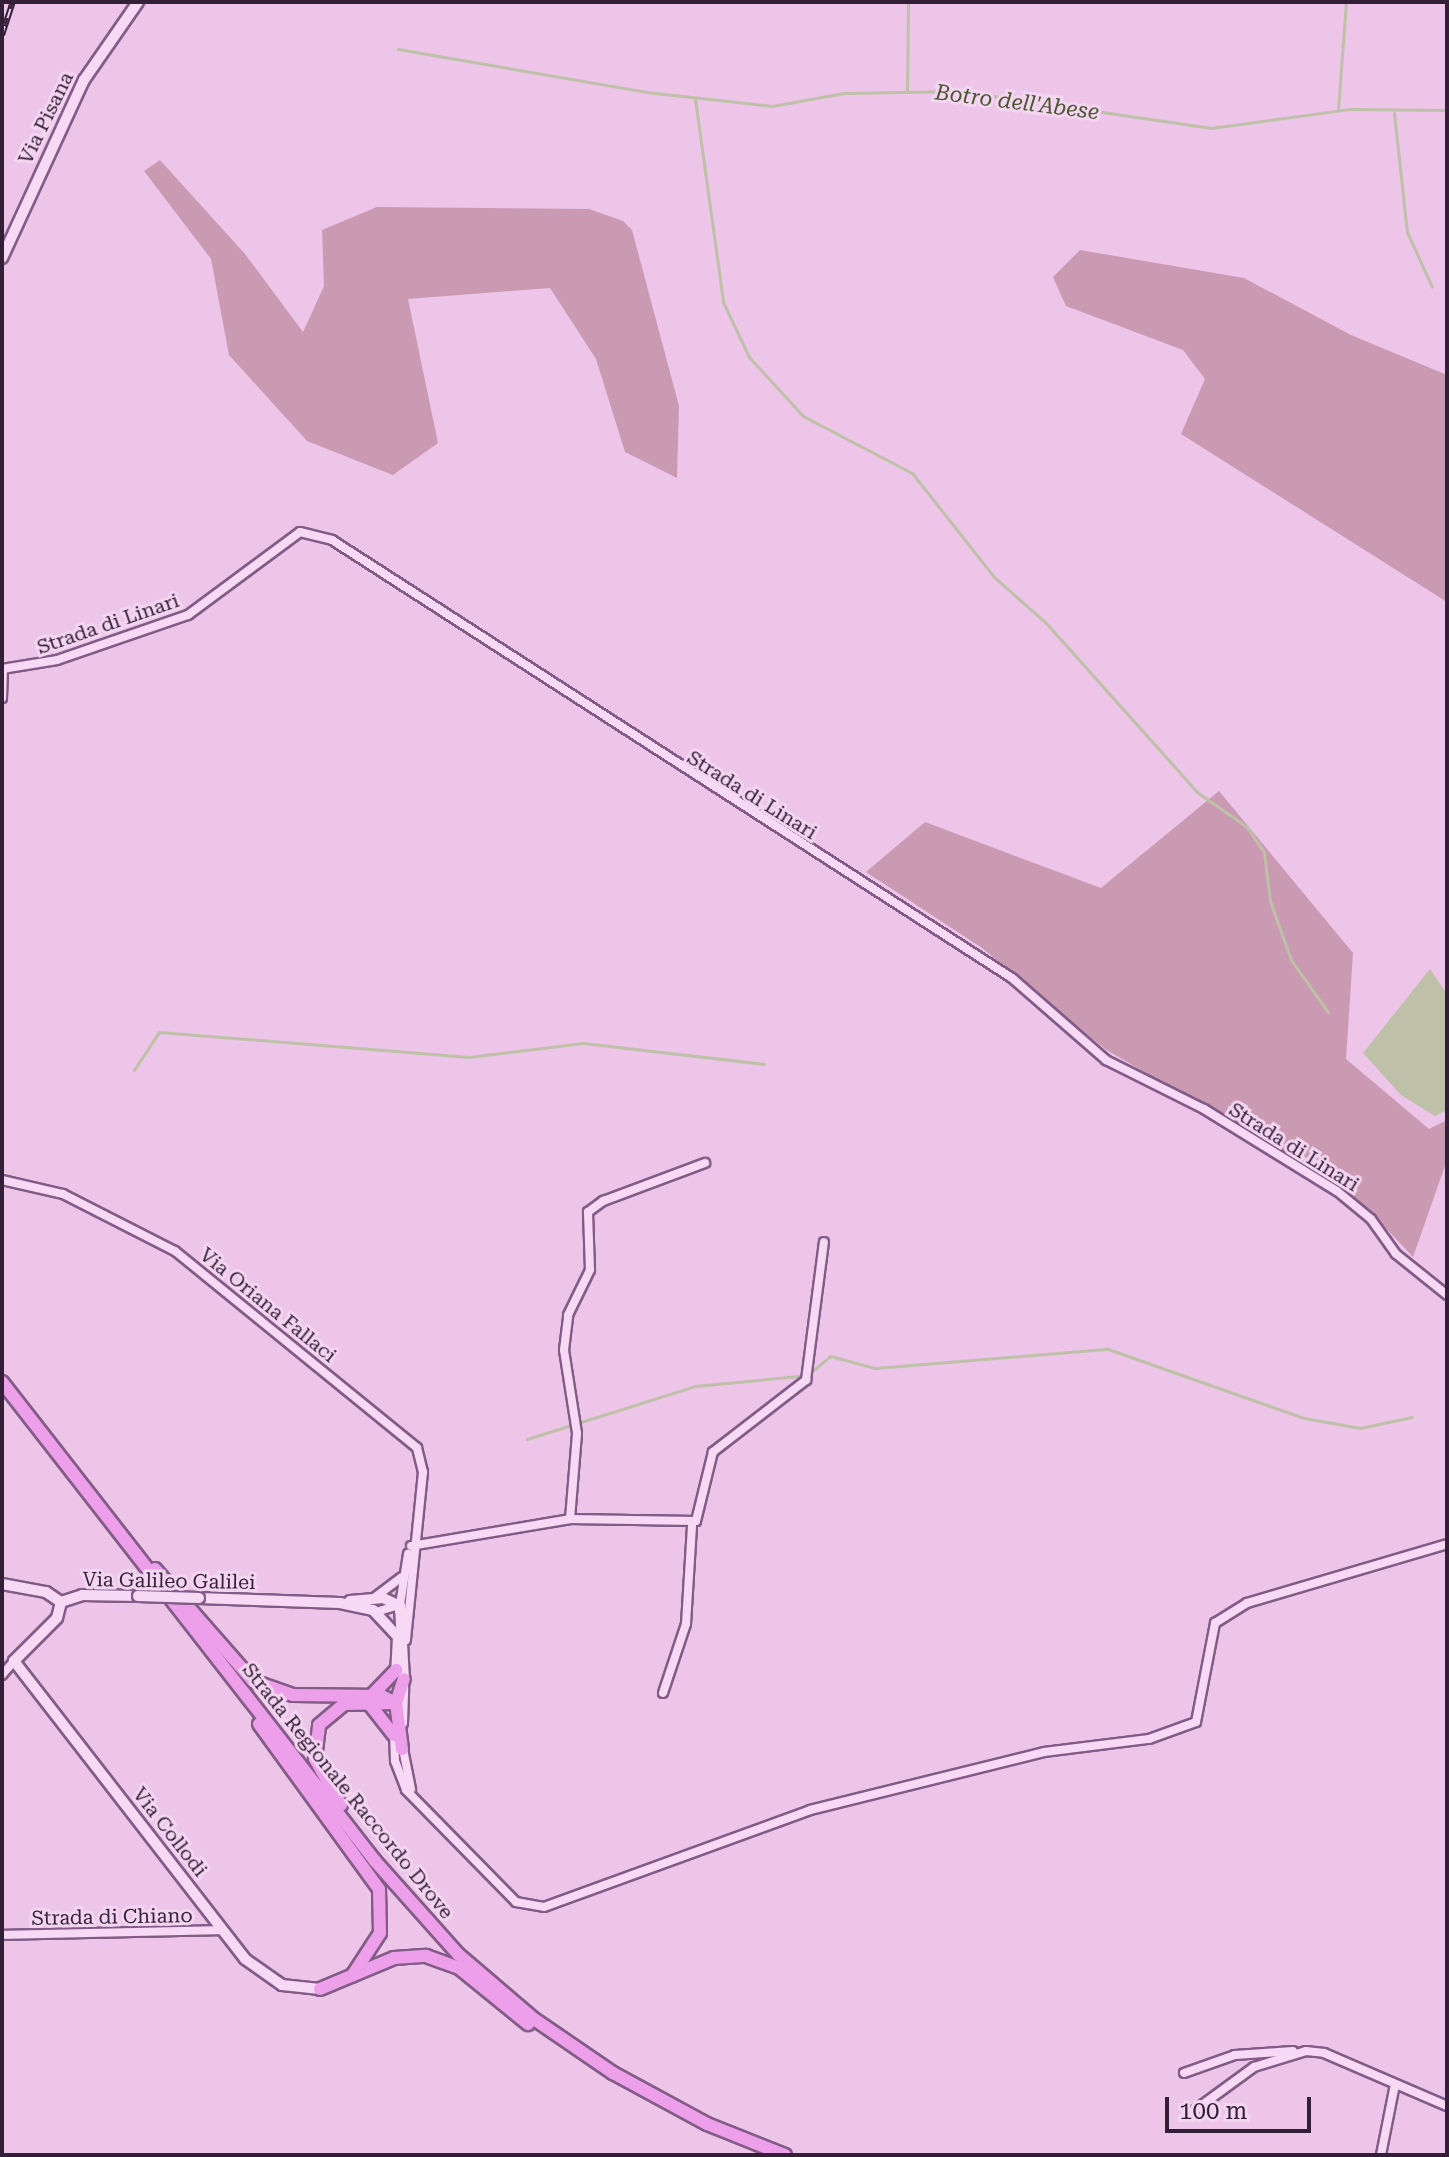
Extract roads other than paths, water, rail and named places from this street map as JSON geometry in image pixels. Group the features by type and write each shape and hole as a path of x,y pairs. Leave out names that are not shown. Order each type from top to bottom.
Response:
{"main road":[{"name":"Strada Regionale Raccordo Drove","path":"2,1382 250,1702 434,1929 557,2036 668,2104 785,2155"},
{"path":"136,1556 165,1579 253,1681 293,1695 396,1703"},
{"path":"402,1673 372,1701 344,1704 327,1714 315,1734 315,1759 330,1791 434,1929"},
{"path":"402,1673 396,1703 402,1749"},
{"path":"372,1701 394,1735"},
{"path":"250,1702 268,1739 379,1889 380,1933 352,1976"},
{"path":"320,1989 400,1957 439,1959 528,2024 557,2036"}],"street":[{"name":"Via Pisana","path":"2,258 84,80 138,2"},
{"name":"Strada di Linari","path":"3,669 57,660 188,615 300,532 332,540 1012,978 1106,1060 1204,1109 1337,1191 1371,1219 1396,1254 1447,1295"},
{"path":"2,698 3,669"},
{"path":"570,1519 577,1433 564,1350 568,1315 590,1270 588,1212 603,1201 705,1163"},
{"name":"Via Oriana Fallaci","path":"2,1180 63,1194 175,1251 406,1437 417,1448 423,1472 411,1546"},
{"path":"663,1693 686,1624 692,1525 713,1452 806,1380 824,1242"},
{"path":"411,1546 570,1519 692,1525"},
{"path":"396,1703 394,1735 398,1775 516,1902 544,1907 810,1810 1044,1752 1149,1739 1196,1722 1215,1623 1247,1603 1447,1544"},
{"path":"402,1673 398,1637 399,1605 402,1578 411,1546"},
{"path":"402,1673 411,1546"},
{"path":"374,1598 402,1578"},
{"name":"Via Galileo Galilei","path":"2,1584 50,1594 61,1602 78,1595 340,1603"},
{"path":"409,1587 399,1605 402,1749 416,1797"},
{"path":"340,1603 374,1598 399,1605"},
{"path":"2,1675 57,1618 61,1602"},
{"path":"340,1603 376,1612 399,1605"},
{"path":"376,1612 398,1637"},
{"name":"Via Collodi","path":"14,1661 222,1930 266,1977 293,1988 320,1989"},
{"name":"Strada di Chiano","path":"2,1935 222,1930"},
{"path":"1191,2113 1254,2067 1306,2051"},
{"path":"1184,2073 1235,2055 1306,2051 1324,2053 1447,2106"},
{"path":"1381,2155 1395,2084"}],"waterway":[{"path":"907,90 908,2"},
{"path":"1338,110 1346,2"},
{"name":"Botro dell'Abese","path":"398,49 646,92 772,106 844,93 960,91 1211,128 1349,109 1447,110"},
{"path":"695,99 723,302 749,357 803,416 912,473 994,577 1046,623 1197,792 1247,827 1264,852 1270,901 1291,960 1328,1012"},
{"path":"1394,113 1407,232 1432,287"},
{"path":"134,1070 159,1032 469,1057 583,1043 764,1064"},
{"path":"810,1373 830,1356 875,1368 1108,1349 1304,1418 1360,1428 1412,1417"},
{"path":"527,1439 695,1386 799,1376"}],"railway":[{"path":"2,35 13,2"}]}
